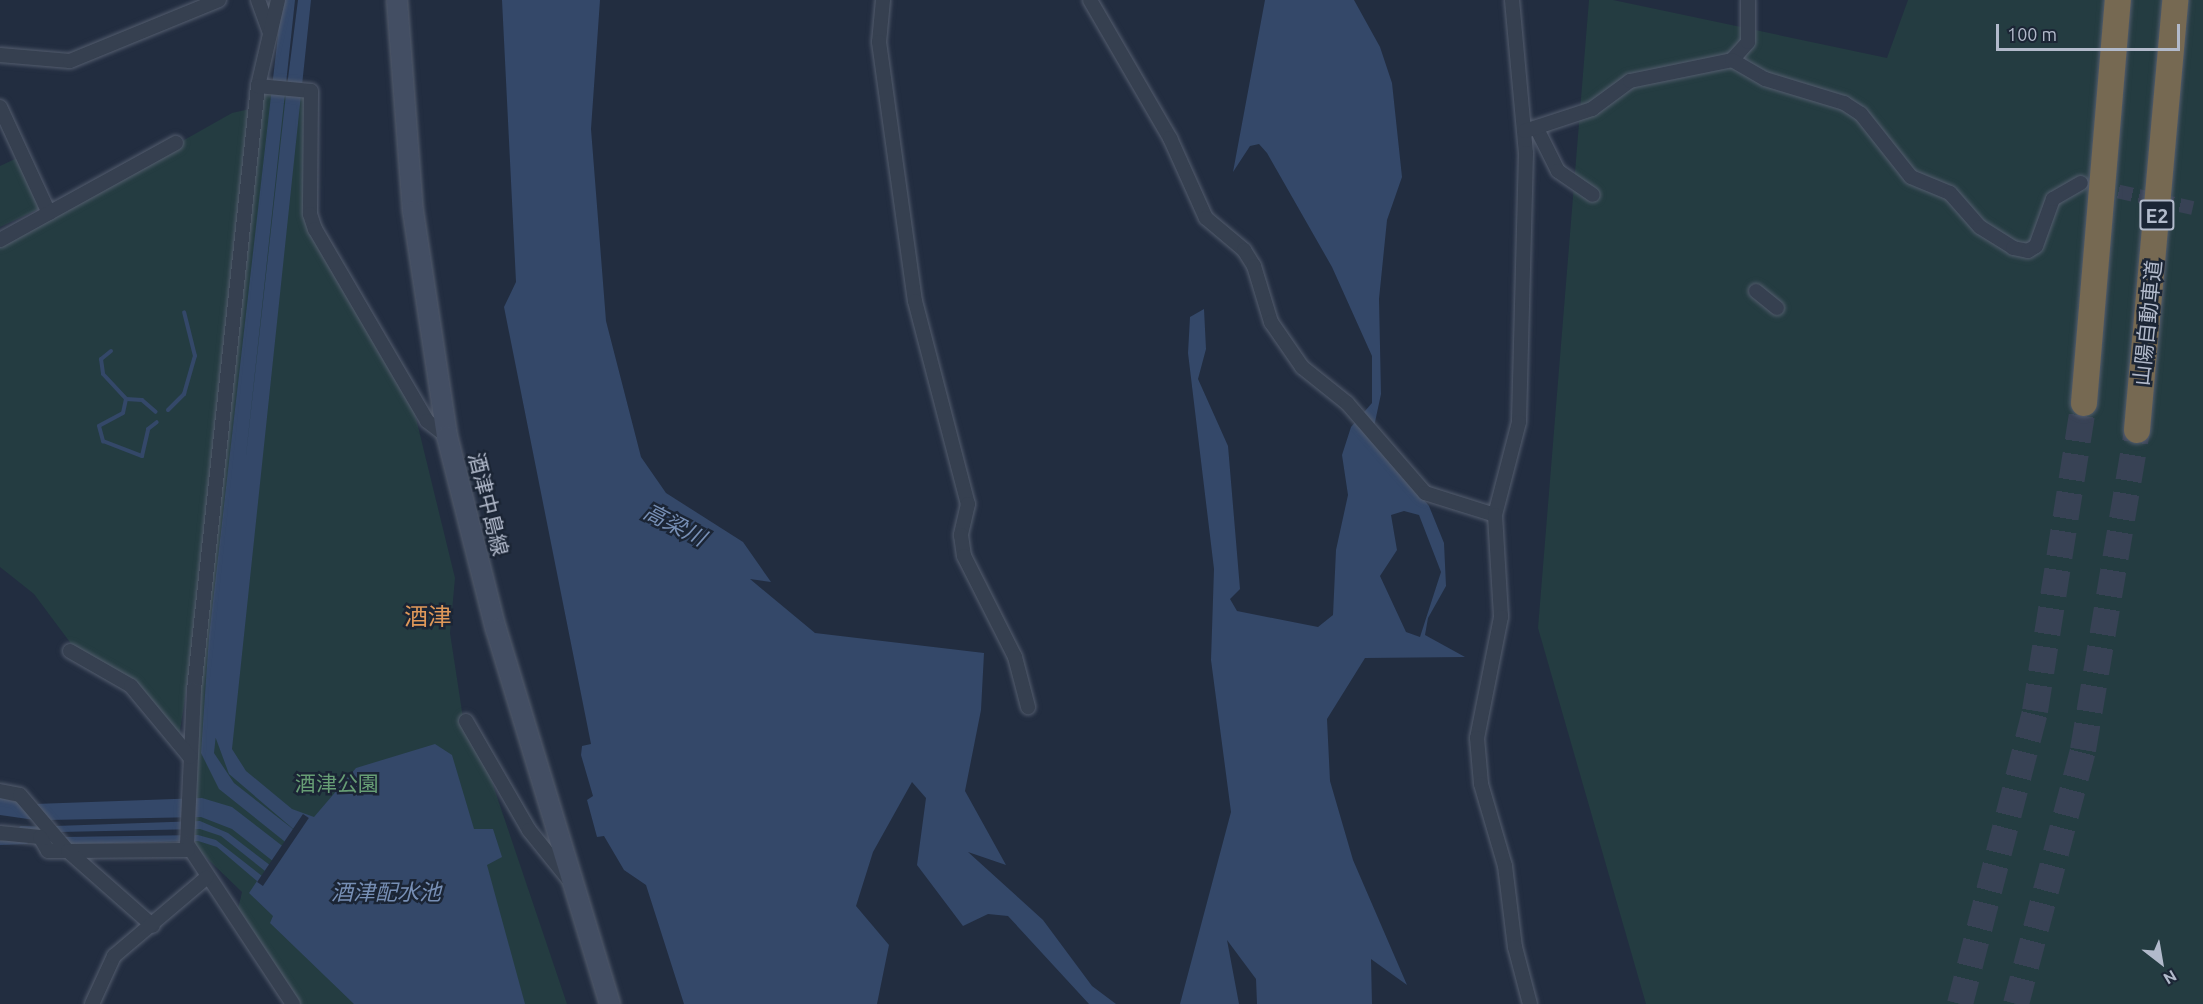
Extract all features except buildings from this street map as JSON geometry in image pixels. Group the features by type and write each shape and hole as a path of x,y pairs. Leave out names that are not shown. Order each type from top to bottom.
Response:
{"highway":[{"path":"2084,402 2118,0"},
{"name":"山陽自動車道","path":"2136,430 2175,0"}],"main road":[{"name":"酒津中島線","path":"397,0 413,211 447,436 570,881 610,1004"}],"street":[{"path":"0,55 69,61 219,0"},
{"path":"258,0 269,31"},
{"path":"278,0 269,31 262,86 190,757 187,847 293,1004"},
{"path":"883,0 879,42 915,301 968,504 961,535 964,556 1015,657 1028,707"},
{"path":"1090,0 1170,138 1206,218 1244,250 1254,266 1271,322 1302,367 1347,403 1425,493 1438,502 1495,515"},
{"path":"1512,0 1531,130 1520,422 1495,515 1501,617 1480,711 1478,764 1505,866 1515,948 1530,1004"},
{"path":"1531,130 1592,109 1630,81 1732,60 1748,42 1748,0"},
{"path":"1732,60 1765,79 1844,103 1861,114 1911,177 1950,193 1980,226 2013,248 2028,251 2036,246 2053,199 2081,183"},
{"path":"262,86 307,90 314,97 310,185 315,229 427,421 447,436"},
{"path":"0,107 49,213"},
{"path":"1531,130 1558,171 1593,195"},
{"path":"0,240 176,143"},
{"path":"1756,291 1777,308"},
{"path":"70,651 131,686 190,757"},
{"path":"466,721 529,830 570,881"},
{"path":"0,790 20,795 66,848 153,926"},
{"path":"0,835 40,837 48,851 66,848 187,847"},
{"path":"95,1002 114,956 153,926 206,878"}],"green space":[{"path":"1589,0 1613,0 1887,58 1908,0 2203,0 2203,1004 1646,1004 1538,628"},
{"name":"酒津公園","path":"262,92 306,94 307,214 414,410 455,578 450,633 463,718 489,773 567,1004 299,1004 238,909 242,892 192,844 198,698"},
{"path":"250,109 195,635 179,737 154,704 72,645 34,594 0,567 0,244 232,113"},
{"path":"17,158 39,209 0,227 0,166"}],"water":[{"name":"酒津配水池","path":"282,0 295,0 245,462 298,0 311,0 232,749 246,771 292,809 314,817 356,768 435,744 452,755 474,829 493,829 502,857 487,865 525,1004 354,1004 270,923 273,916 249,893 257,881 217,847 198,841 69,844 64,837 198,835 216,840 262,876 265,871 221,836 200,829 59,832 55,826 200,821 228,833 271,866 274,862 232,829 201,817 48,820 35,804 202,798 232,807 285,848 289,845 219,789 201,753 209,636","holes":["216,738 229,774 298,833 234,783 214,753"]},
{"name":"高梁川","path":"502,0 600,0 591,129 606,321 641,457 666,493 743,542 771,582 750,579 815,633 984,653 981,710 965,791 1006,865 968,852 1043,920 1092,986 1116,1004 1089,1004 1008,916 988,914 963,926 917,865 926,798 912,782 873,852 856,906 889,945 877,1004 684,1004 646,885 624,870 604,836 597,837 587,800 593,796 581,755 582,746 591,744 504,307 516,282"},
{"path":"1265,0 1354,0 1380,47 1392,83 1402,177 1387,220 1379,299 1381,394 1372,436 1429,506 1444,543 1446,586 1428,618 1425,635 1465,657 1365,658 1327,719 1330,781 1353,860 1407,985 1371,959 1372,1004 1257,1004 1256,979 1227,940 1239,1004 1180,1004 1231,812 1211,660 1214,569 1188,353 1190,317 1204,309 1206,349 1198,379 1228,446 1240,589 1230,599 1237,611 1318,627 1333,615 1336,550 1348,495 1342,455 1351,427 1372,403 1372,356 1332,267 1267,153 1259,144 1250,146 1233,172","holes":["1404,511 1419,515 1441,572 1420,637 1406,632 1380,576 1397,550 1391,515"]},
{"path":"0,798 17,802 35,820 0,815"}],"pier":[{"path":"303,814 309,818 263,886 257,882"}],"waterway":[{"path":"168,410 184,394 195,356 184,312"},
{"path":"111,351 101,359 103,374 126,399 142,400 156,412"},
{"path":"126,399 123,413 99,426 103,441 142,456 148,429 157,422"},
{"path":"21,828 44,829"},
{"path":"0,843 26,842"}],"tunnel":[{"path":"2098,187 2193,208"},
{"path":"1960,1004 2035,711 2084,403"},
{"path":"2016,1004 2083,750 2137,430"}],"district":[{"name":"酒津","path":"428,617"}]}
